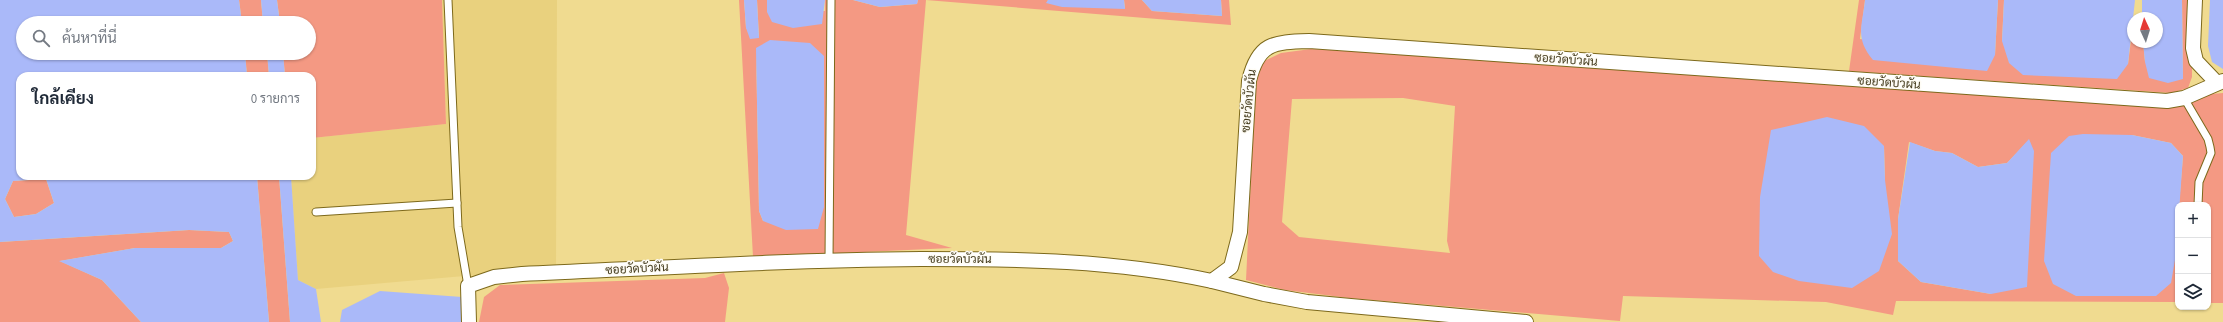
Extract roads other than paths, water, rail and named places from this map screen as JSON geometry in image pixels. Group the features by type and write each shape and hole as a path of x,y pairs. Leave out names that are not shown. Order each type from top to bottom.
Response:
{"street":[{"path":"2195,0 2193,48 2196,61 2220,82"},
{"name":"ซอยวัดบัวผัน","path":"468,286 494,277 522,274 829,260 1026,259 1118,265 1166,271 1212,281 1230,267 1236,251 1240,232 1249,81 1253,64 1259,53 1271,45 1285,42 1317,42 2061,95 2167,101 2184,98 2220,82"},
{"path":"1212,281 1264,294 1307,302 1526,322"},
{"path":"468,286 469,322"}],"lane":[{"path":"448,0 457,203 461,253 468,286"},
{"path":"829,260 831,0"},
{"path":"2184,98 2208,139 2211,154 2198,182 2198,202"},
{"path":"316,212 457,203"}],"water":[{"path":"0,0 239,0 241,16 16,16 16,60 246,60 247,72 16,72 16,180 30,180 13,181 5,199 14,217 36,214 54,203 46,180 257,180 269,322 141,322 102,280 59,261 135,248 221,248 233,241 229,232 189,230 0,242"},
{"path":"261,0 277,0 279,16 262,16"},
{"path":"744,0 757,0 759,38 750,39 746,28"},
{"path":"767,0 825,0 822,24 793,28 772,22 767,12"},
{"path":"853,0 918,0 917,4 880,7"},
{"path":"1048,0 1124,0 1125,9 1062,7 1046,3"},
{"path":"1142,0 1221,0 1222,16 1152,11"},
{"path":"1865,0 1998,0 1995,55 1987,71 1873,60 1864,45 1861,32"},
{"path":"2004,0 2135,0 2134,12 2127,12 2127,48 2130,48 2128,64 2117,79 2023,75 2009,63 2002,41"},
{"path":"2142,0 2182,0 2183,79 2168,83 2149,78 2144,48 2163,48 2163,12 2142,12"},
{"path":"2210,0 2223,0 2223,69 2212,62 2208,46"},
{"path":"770,40 810,43 824,56 824,207 818,229 786,230 763,221 759,211 756,48"},
{"path":"268,60 284,60 285,72 269,72"},
{"path":"1827,117 1864,126 1884,146 1885,180 1892,234 1879,271 1852,288 1799,281 1773,272 1759,256 1760,197 1771,130"},
{"path":"2083,134 2132,135 2171,143 2183,156 2180,202 2175,202 2175,260 2171,283 2156,296 2076,296 2053,284 2044,261 2051,153 2069,136"},
{"path":"2029,139 2034,151 2027,287 1991,294 1921,282 1898,261 1898,219 1910,142 1935,151 1952,153 1978,167 2007,163"},
{"path":"279,180 291,180 298,280 316,289 321,322 290,322"},
{"path":"380,291 462,297 462,322 340,322 342,310"}]}
